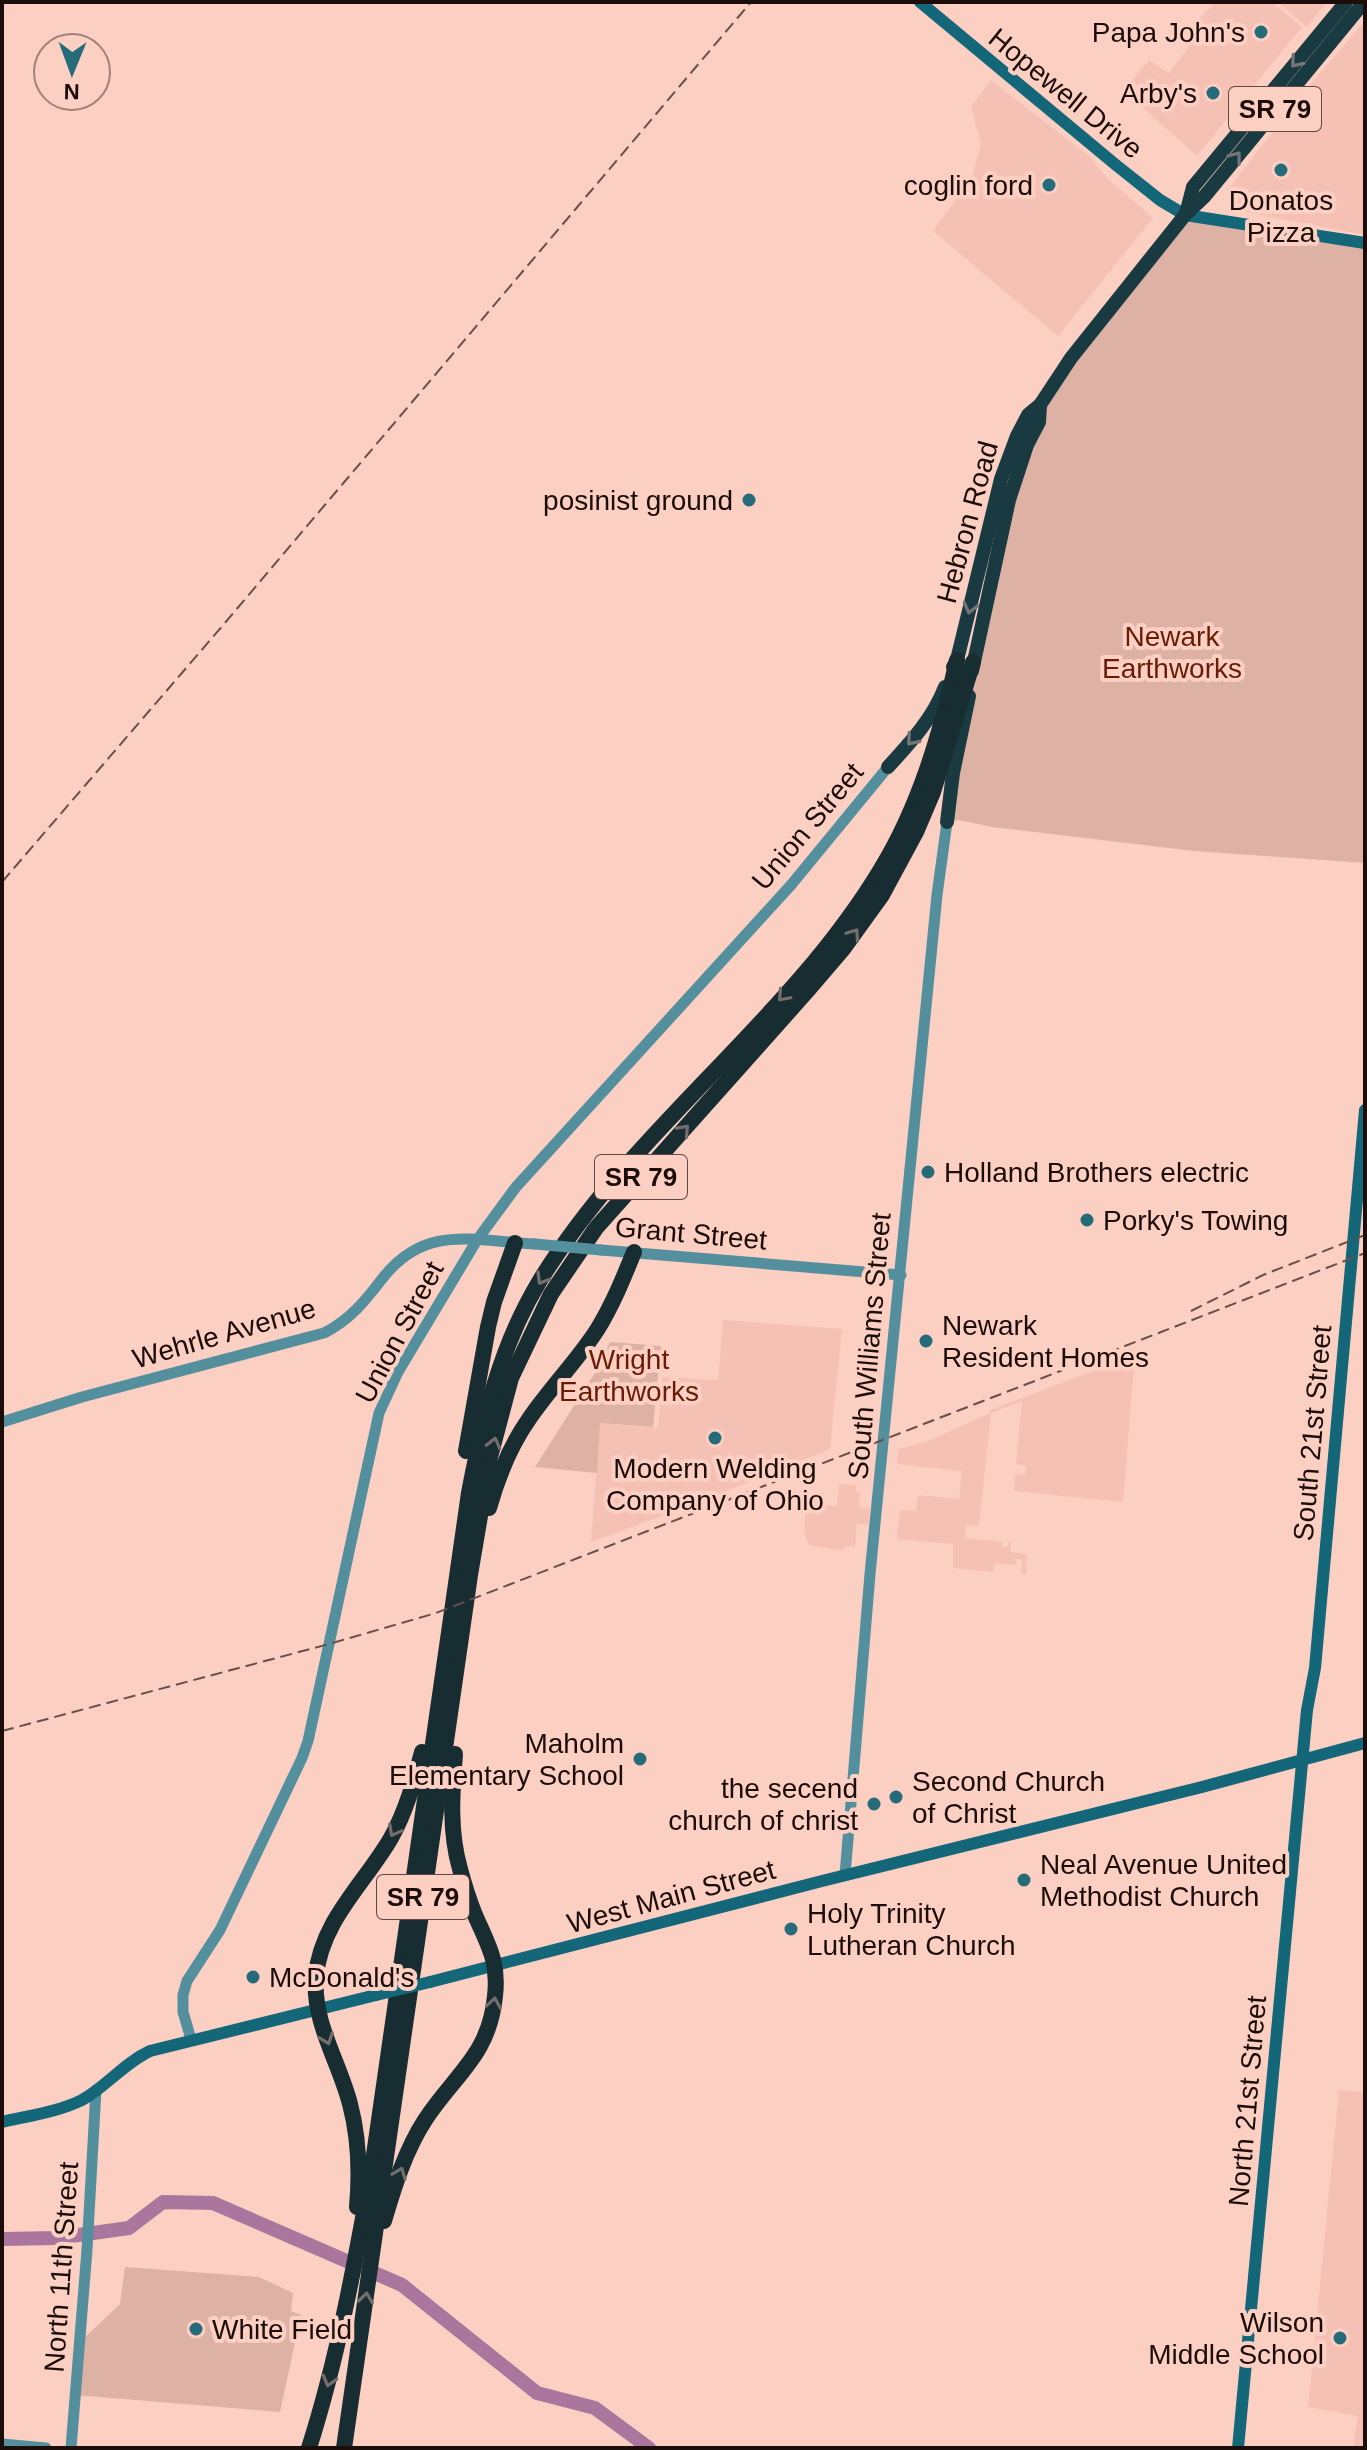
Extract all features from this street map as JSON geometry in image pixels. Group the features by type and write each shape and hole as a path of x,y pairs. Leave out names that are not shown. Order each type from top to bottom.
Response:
{"highway":[{"name":"Hebron Road","path":"965,661 1009,500 1027,445 1039,422 1040,405 1071,358 1185,215 1193,187 1357,4"},
{"path":"888,767 927,721 965,661"},
{"path":"947,822 968,700 965,661"},
{"name":"SR 79","path":"365,2242 372,2169 465,1520 490,1395 507,1347 538,1284 571,1236 602,1197 796,980 860,902 900,835 920,790 965,661"},
{"name":"SR 79","path":"365,2242 454,1698 470,1575 490,1457 511,1378 551,1294 596,1228 817,980 882,895 916,832 933,792 965,661"},
{"path":"465,1520 459,1505 461,1483 484,1352 494,1302 515,1243"},
{"path":"470,1575 507,1457 529,1419 597,1330 623,1281 634,1252"},
{"path":"310,2445 332,2372 344,2315 346,2274 390,2200 425,2121 469,2066 485,2038 494,2005 496,1966 466,1891 454,1845 452,1786 459,1723 454,1698"},
{"path":"344,2446 370,2269 357,2205 355,2124 316,2009 316,1973 328,1932 400,1820 422,1752 429,1715 438,1707"}],"main road":[{"name":"Hopewell Drive","path":"920,2 1149,191 1185,215"},
{"path":"1185,215 1365,243"},
{"name":"South 21st Street","path":"1303,1759 1332,1495 1365,1110"},
{"name":"West Main Street","path":"2,2122 62,2108 84,2099 138,2057 191,2039 496,1966 1365,1743"},
{"name":"North 21st Street","path":"1238,2448 1303,1759"}],"street":[{"name":"Union Street","path":"191,2039 183,2003 187,1981 220,1930 308,1741 379,1413 398,1372 477,1240 516,1187 791,885 888,767"},
{"name":"South Williams Street","path":"845,1875 859,1693 937,895 947,822"},
{"name":"Wehrle Avenue","path":"2,1422 82,1397 324,1333 355,1313 393,1264 411,1250 426,1243 449,1239 477,1240"},
{"name":"Grant Street","path":"477,1240 901,1275"},
{"name":"North 11th Street","path":"71,2448 96,2090"},
{"path":"2,2444 46,2448"}],"shaded area":[{"path":"1216,2 1271,2 1302,27 1197,156 1123,90 1149,60 1169,73 1194,40 1186,32"},
{"path":"1278,2 1327,2 1307,27"},
{"path":"1365,21 1365,235 1233,210 1228,197 1233,183 1298,99"},
{"path":"991,80 1089,156 1108,179 1153,218 1058,336 933,231 972,178 981,143 971,107"},
{"name":"Modern Welding Company of Ohio","path":"723,1320 842,1329 830,1449 591,1542 600,1423 658,1428 662,1377 718,1380"},
{"path":"1135,1355 1123,1502 1014,1491 1015,1474 1025,1475 1026,1466 1016,1464 1022,1401 991,1413 979,1526 966,1525 965,1538 1002,1542 1002,1547 1007,1547 1011,1542 1010,1552 1027,1554 1026,1574 1021,1574 1022,1560 1017,1559 1016,1565 995,1563 994,1572 953,1568 953,1544 897,1539 900,1510 916,1511 918,1495 959,1499 962,1471 897,1464 898,1449 926,1442 990,1413 990,1410"},
{"path":"839,1484 856,1485 856,1492 860,1493 859,1507 870,1508 868,1525 857,1524 855,1547 844,1546 843,1551 808,1545 804,1530 806,1503 837,1506"},
{"path":"1339,2090 1365,2092 1365,2448 1353,2448 1358,2416 1308,2407"}],"green space":[{"name":"Newark Earthworks","path":"1185,215 1365,242 1365,863 1194,851 992,827 959,820 947,822 973,662 1040,405"},
{"name":"Wright Earthworks","path":"610,1342 661,1346 653,1427 600,1423 597,1473 535,1467 600,1365"},
{"name":"White Field","path":"125,2267 259,2277 293,2293 291,2311 301,2315 280,2412 75,2395 80,2342 120,2304"}],"waterway":[{"path":"2,2239 57,2238 129,2228 163,2202 213,2203 402,2285 537,2393 595,2408 649,2448"}],"railway":[{"path":"2,882 751,2"},
{"path":"1191,1311 1263,1275 1365,1235"},
{"path":"2,1731 436,1613 1365,1253"}],"place":[{"name":"Papa John's","path":"1261,32"},
{"name":"Arby's","path":"1213,93"},
{"name":"Donatos Pizza","path":"1281,170"},
{"name":"coglin ford","path":"1049,185"},
{"name":"posinist ground","path":"749,500"},
{"name":"Holland Brothers electric","path":"928,1172"},
{"name":"Porky's Towing","path":"1087,1220"},
{"name":"Newark Resident Homes","path":"926,1341"},
{"name":"Modern Welding Company of Ohio","path":"715,1438"},
{"name":"Maholm Elementary School","path":"640,1759"},
{"name":"Second Church of Christ","path":"896,1797"},
{"name":"the secend church of christ","path":"874,1804"},
{"name":"Neal Avenue United Methodist Church","path":"1024,1880"},
{"name":"Holy Trinity Lutheran Church","path":"791,1929"},
{"name":"McDonald's","path":"253,1977"},
{"name":"White Field","path":"196,2329"},
{"name":"Wilson Middle School","path":"1340,2338"}]}
